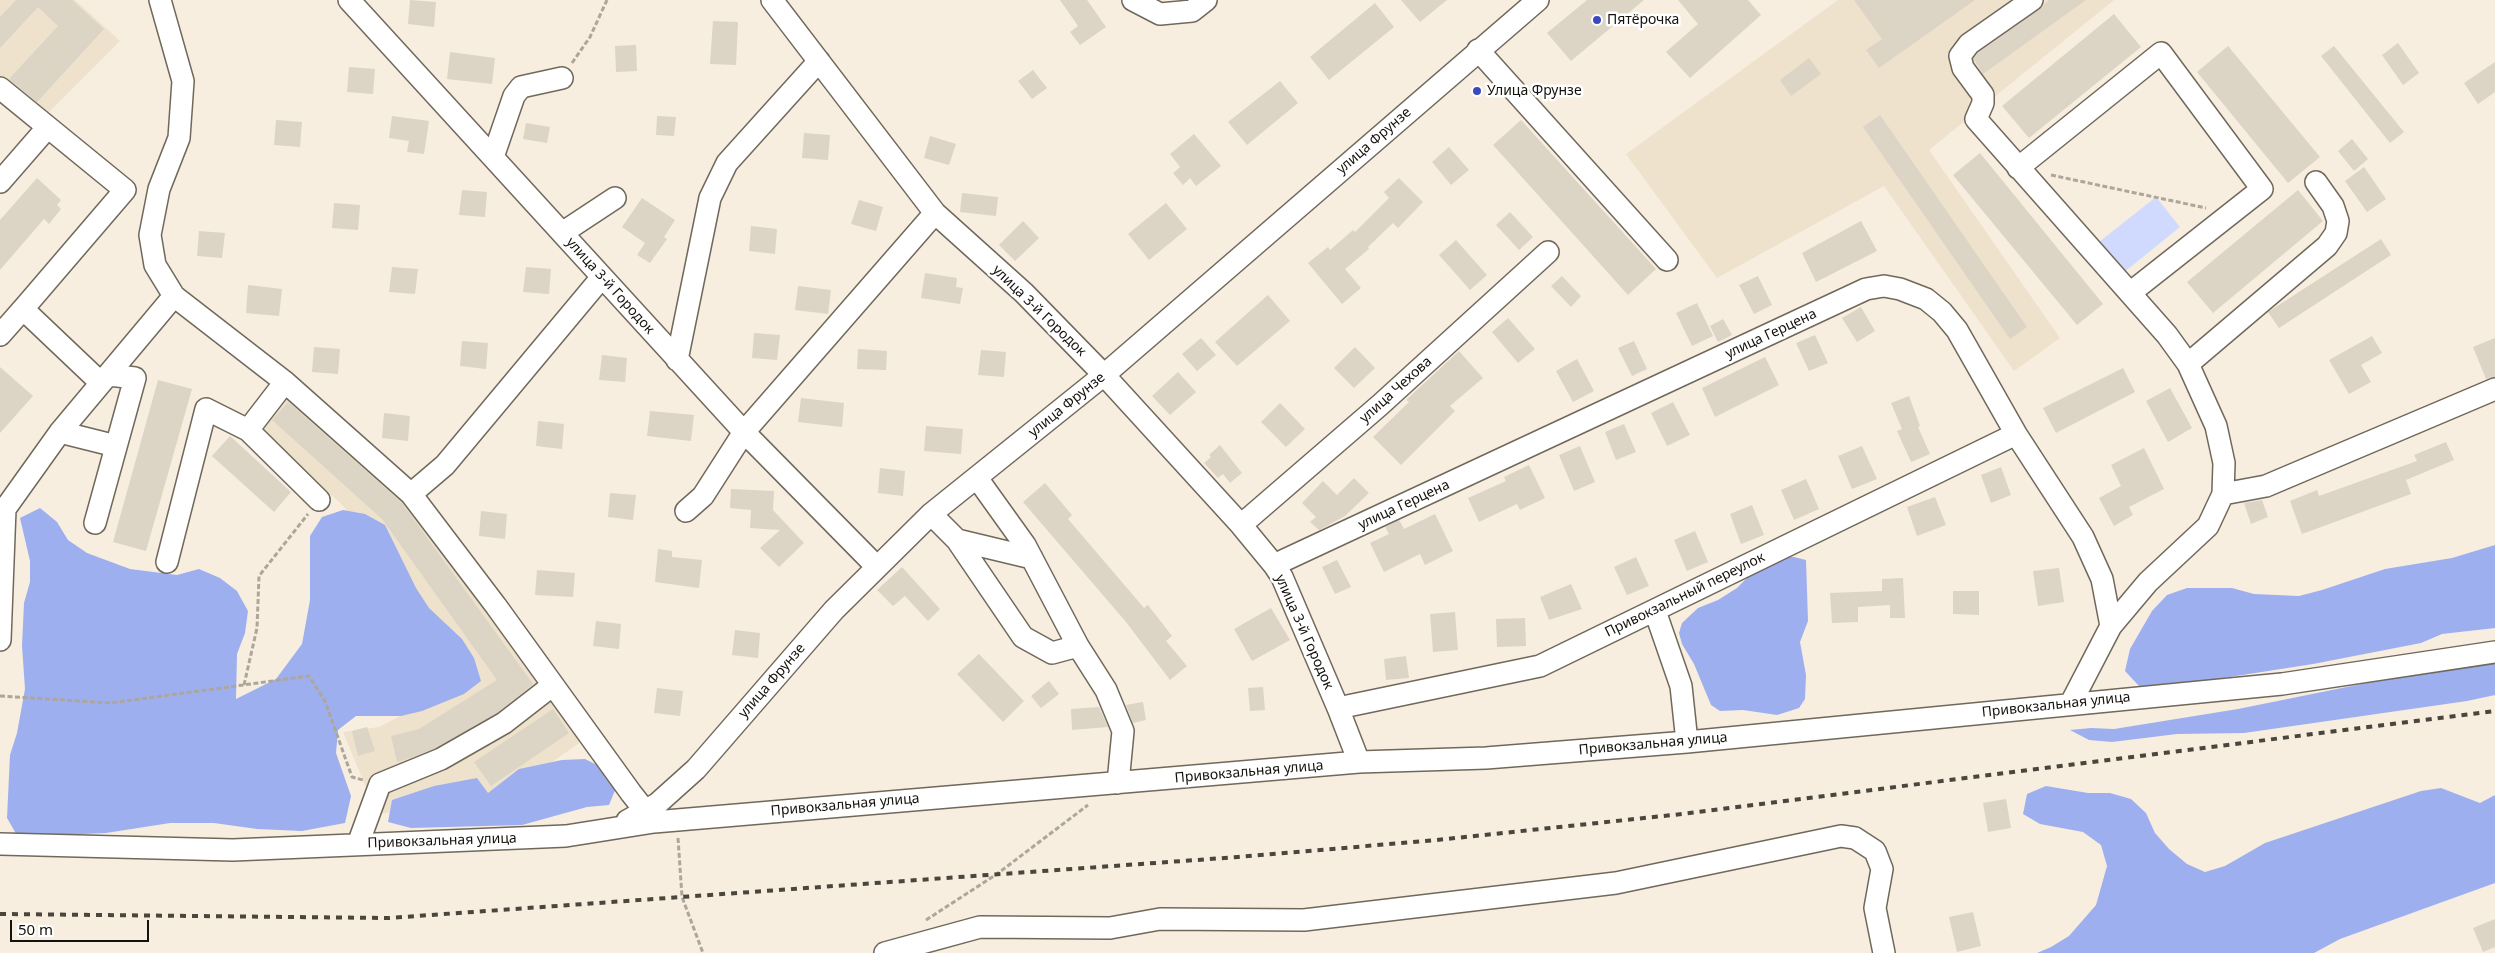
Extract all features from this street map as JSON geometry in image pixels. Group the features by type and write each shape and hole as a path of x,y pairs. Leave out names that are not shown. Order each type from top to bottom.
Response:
{"street":[{"path":"160,0 184,81 179,138 159,189 150,235 155,265 174,296 285,382 411,494 496,606 650,816"},
{"name":"улица 3-й Городок","path":"349,0 744,432 876,566"},
{"name":"улица 3-й Городок","path":"772,0 935,213 1024,293 1104,375 1241,524 1274,565 1282,577 1359,762"},
{"path":"1133,0 1160,14 1192,11 1206,0"},
{"name":"улица Фрунзе","path":"650,816 657,804 696,769 834,610 876,566 931,514 1104,375 1538,0"},
{"path":"2032,0 1969,44 1960,56 1962,68 1983,95 1983,103 1976,118 2130,294 2188,364 2216,426 2224,463 2223,494 2208,526 2148,582 2111,626 2071,704"},
{"path":"1478,50 1668,260"},
{"path":"2018,168 2161,53 2262,189 2130,294"},
{"path":"677,360 710,198 718,180 727,163 819,62"},
{"path":"493,158 514,96 521,86 562,78"},
{"path":"0,88 125,190 0,335"},
{"path":"0,182 47,128"},
{"path":"2188,364 2328,246 2336,233 2338,221 2333,206 2316,182"},
{"path":"562,233 616,198"},
{"path":"686,511 703,496 744,432 935,213"},
{"name":"улица Чехова","path":"1241,524 1380,404 1548,252"},
{"path":"411,494 445,465 602,277"},
{"name":"улица Герцена","path":"1274,565 1866,289 1884,286 1900,289 1926,299 1942,312 1957,330 2016,434 2083,537 2102,579 2111,626"},
{"path":"0,640 2,512 60,432 174,296"},
{"path":"23,309 105,379 135,378 95,523"},
{"path":"248,430 285,382"},
{"path":"2223,494 2266,486 2495,389"},
{"path":"167,562 206,409 248,430 319,500"},
{"path":"60,432 116,446"},
{"name":"Привокзальный переулок","path":"1338,708 1540,666 2016,434"},
{"path":"977,478 1025,545 1078,646 1106,690 1123,731 1118,783"},
{"path":"931,514 957,540 1023,637 1052,653 1078,646"},
{"path":"957,540 1032,558"},
{"path":"1655,611 1681,686 1687,742"},
{"name":"Привокзальная улица","path":"0,844 233,850 566,836 616,828 650,816 677,820 1359,762 1486,758 1687,742 2282,684 2495,652"},
{"path":"358,844 380,784 441,759 504,723 553,685"},
{"path":"885,953 980,927 1110,928 1160,919 1304,920 1607,884 1841,836 1855,838 1875,850 1882,869 1875,908 1884,953"}],"path":[{"path":"562,78 590,37 607,0"},
{"path":"2018,168 2231,214"},
{"path":"244,685 257,628 259,576 319,500"},
{"path":"0,696 110,703 309,676 325,701 352,777 380,784"},
{"path":"924,922 997,874 1118,783"},
{"path":"677,820 682,897 703,953"}],"shaded area":[{"path":"0,0 75,0 120,41 45,116 0,78"},
{"path":"1838,0 2114,0 1929,150 2060,338 2014,371 1884,186 1717,278 1626,154"},
{"path":"2156,197 2180,227 2123,273 2099,242"},
{"path":"285,390 404,498 582,741 501,798 377,814 343,732 379,727 471,680 369,533 338,501 255,428"},
{"path":"40,508 57,522 68,540 87,553 130,569 177,575 199,569 220,578 237,591 248,611 245,633 237,654 236,699 276,679 302,644 310,600 310,536 322,517 343,510 365,514 385,525 416,588 429,608 462,639 474,658 481,681 464,694 422,711 401,716 356,716 338,730 336,753 351,796 345,823 302,831 257,829 214,823 170,823 106,833 18,837 7,818 10,755 17,733 25,689 22,646 24,603 30,582 30,561 20,518"},
{"path":"2495,545 2495,628 2442,634 2421,643 2313,664 2204,681 2162,692 2139,686 2125,671 2130,649 2152,611 2167,595 2187,588 2232,588 2254,594 2299,596 2385,569 2452,558"},
{"path":"1783,557 1806,560 1808,621 1800,642 1806,675 1805,699 1799,708 1777,715 1743,710 1720,711 1711,705 1694,664 1682,644 1679,633 1682,623 1698,608 1718,600 1737,588 1753,572"},
{"path":"2495,657 2495,695 2467,701 2244,733 2177,734 2112,742 2089,740 2070,730 2091,728 2114,729 2238,709"},
{"path":"585,759 605,769 616,788 609,805 587,807 522,825 411,828 388,822 392,800 434,786 477,778 488,793 519,769 562,760"},
{"path":"2046,786 2088,793 2110,793 2131,799 2146,813 2155,833 2169,849 2187,864 2205,872 2225,866 2265,843 2421,791 2441,788 2480,803 2495,795 2495,883 2340,939 2314,953 2037,953 2069,936 2096,905 2107,866 2101,845 2083,832 2040,824 2023,814 2027,794"}],"building":[{"path":"16,0 72,0 104,29 37,102 9,79 58,26 38,7 0,48 0,17"},
{"path":"410,0 436,2 434,27 408,24"},
{"path":"1060,0 1087,0 1106,27 1080,45 1070,32 1078,26"},
{"path":"1401,0 1447,0 1420,22"},
{"path":"1587,0 1644,0 1571,61 1547,33"},
{"path":"1678,0 1748,0 1761,15 1690,78 1666,52 1698,24"},
{"path":"1854,0 1975,0 1879,68 1866,50 1882,39"},
{"path":"2049,0 2086,0 1983,74 1974,59 1978,53 2039,10"},
{"path":"1375,3 1394,27 1329,80 1310,57"},
{"path":"2114,14 2141,47 2029,138 2002,106"},
{"path":"713,21 738,22 736,65 710,64"},
{"path":"2398,43 2419,73 2403,85 2382,55"},
{"path":"636,45 637,71 616,72 615,46"},
{"path":"2228,46 2320,157 2288,183 2197,72"},
{"path":"2334,46 2404,132 2390,143 2321,56"},
{"path":"450,52 495,58 492,84 447,79"},
{"path":"1809,58 1821,74 1791,96 1780,80"},
{"path":"2495,62 2495,92 2478,104 2464,83"},
{"path":"349,67 375,69 373,94 347,92"},
{"path":"1033,70 1047,88 1032,99 1018,81"},
{"path":"1280,81 1298,103 1247,145 1228,122"},
{"path":"1880,115 2027,327 2010,339 1863,127"},
{"path":"392,116 429,121 424,154 407,152 409,141 389,138"},
{"path":"657,116 676,117 674,136 656,135"},
{"path":"276,120 302,122 300,147 274,145"},
{"path":"1521,120 1656,269 1628,295 1493,145"},
{"path":"526,123 550,127 547,143 523,139"},
{"path":"804,133 830,135 828,160 802,158"},
{"path":"1194,134 1221,166 1196,186 1190,178 1183,185 1173,173 1180,167 1170,154"},
{"path":"930,136 956,144 949,165 924,158"},
{"path":"2352,139 2368,159 2354,171 2338,151"},
{"path":"1449,147 1469,170 1451,185 1432,162"},
{"path":"1980,153 2103,304 2077,325 1953,175"},
{"path":"2364,167 2386,199 2367,212 2345,181"},
{"path":"37,178 61,200 57,205 61,209 49,224 44,219 0,270 0,220"},
{"path":"1399,178 1423,202 1398,228 1393,223 1368,247 1369,249 1345,269 1361,288 1342,304 1308,263 1328,247 1330,250 1353,230 1355,232 1389,198 1384,192"},
{"path":"462,190 487,192 485,217 459,215"},
{"path":"2298,190 2323,221 2213,313 2187,282"},
{"path":"962,193 998,197 996,216 960,212"},
{"path":"642,198 675,220 664,237 667,239 650,263 637,255 645,243 622,227"},
{"path":"859,200 883,207 876,231 851,224"},
{"path":"334,203 360,205 358,230 332,228"},
{"path":"1166,203 1187,229 1149,260 1128,234"},
{"path":"1510,212 1533,237 1519,250 1496,225"},
{"path":"1023,221 1039,238 1015,261 999,245"},
{"path":"1861,221 1877,251 1816,282 1802,253"},
{"path":"751,226 777,229 775,254 749,251"},
{"path":"199,231 225,233 222,258 197,256"},
{"path":"2381,239 2391,255 2279,328 2268,312"},
{"path":"1456,240 1487,275 1470,290 1439,255"},
{"path":"392,267 418,269 415,294 389,292"},
{"path":"526,267 551,269 549,294 523,292"},
{"path":"925,273 957,278 956,287 963,288 960,304 921,298"},
{"path":"1562,276 1581,296 1571,307 1551,286"},
{"path":"1758,276 1772,305 1754,314 1739,285"},
{"path":"248,285 282,289 279,316 246,313"},
{"path":"798,286 831,290 828,314 795,310"},
{"path":"1268,295 1290,321 1237,366 1215,342"},
{"path":"1697,303 1713,336 1692,346 1676,313"},
{"path":"1861,307 1875,331 1857,342 1842,318"},
{"path":"1508,318 1535,349 1518,363 1492,332"},
{"path":"1723,319 1732,335 1718,342 1710,326"},
{"path":"754,333 780,335 777,360 752,358"},
{"path":"1815,335 1828,363 1809,371 1796,343"},
{"path":"2372,336 2382,353 2361,365 2371,382 2349,394 2329,360"},
{"path":"1201,338 1216,355 1197,371 1182,354"},
{"path":"2495,338 2495,377 2486,379 2473,347"},
{"path":"462,341 488,343 486,369 460,366"},
{"path":"1634,341 1647,369 1632,376 1618,348"},
{"path":"314,347 340,349 338,374 312,372"},
{"path":"1355,347 1375,368 1354,388 1334,368"},
{"path":"858,349 887,351 886,370 857,369"},
{"path":"981,350 1006,352 1004,377 978,375"},
{"path":"1459,351 1483,378 1450,406 1455,411 1401,465 1373,437 1409,402 1406,400"},
{"path":"602,355 627,358 625,382 599,380"},
{"path":"1765,357 1779,385 1715,417 1702,388"},
{"path":"1577,359 1594,391 1573,402 1556,371"},
{"path":"0,367 33,396 0,433"},
{"path":"2123,368 2135,392 2056,433 2043,408"},
{"path":"1178,372 1196,392 1170,415 1152,396"},
{"path":"158,380 192,389 146,551 113,542"},
{"path":"2170,388 2192,428 2168,442 2146,401"},
{"path":"1909,396 1920,426 1918,427 1930,454 1911,462 1897,431 1902,429 1891,403"},
{"path":"801,398 844,403 842,427 798,422"},
{"path":"288,402 402,503 533,684 497,713 436,748 397,762 391,736 419,729 497,680 382,519 272,420"},
{"path":"1673,402 1690,435 1667,446 1651,413"},
{"path":"1280,403 1305,429 1286,447 1261,422"},
{"path":"650,411 694,415 691,441 647,436"},
{"path":"384,413 410,416 408,441 382,438"},
{"path":"538,421 564,424 562,449 536,446"},
{"path":"1624,424 1636,452 1616,460 1605,432"},
{"path":"926,426 963,429 961,454 924,451"},
{"path":"230,436 291,492 274,512 212,456"},
{"path":"2446,442 2454,460 2406,480 2411,494 2302,534 2290,501 2317,490 2319,496 2417,461 2414,455"},
{"path":"1220,445 1242,473 1230,483 1223,474 1218,478 1204,463 1211,457 1209,455"},
{"path":"1580,446 1595,482 1574,491 1559,455"},
{"path":"1862,446 1877,479 1852,489 1838,456"},
{"path":"2144,448 2164,489 2129,507 2133,515 2114,526 2099,498 2121,486 2111,465"},
{"path":"1529,465 1545,498 1520,510 1517,504 1479,522 1468,498 1506,481 1504,477"},
{"path":"2001,467 2011,495 1991,503 1981,475"},
{"path":"880,468 905,471 903,496 878,493"},
{"path":"1354,478 1369,493 1345,516 1319,530 1310,522 1316,517 1302,503 1323,481 1337,495"},
{"path":"1806,479 1819,509 1794,520 1781,490"},
{"path":"1045,483 1072,515 1068,519 1144,608 1148,605 1172,636 1166,641 1187,666 1170,680 1126,622 1023,502"},
{"path":"731,489 774,491 773,510 804,543 779,567 760,548 780,530 750,528 751,510 730,508"},
{"path":"610,493 636,495 633,520 608,517"},
{"path":"1935,497 1946,525 1917,536 1907,507"},
{"path":"2262,500 2268,517 2251,524 2244,503"},
{"path":"1752,505 1764,535 1741,544 1730,514"},
{"path":"481,511 507,514 505,539 479,536"},
{"path":"1435,514 1453,551 1425,565 1420,554 1384,572 1370,543 1389,534 1385,527 1399,520 1404,529"},
{"path":"1695,531 1708,562 1687,571 1674,540"},
{"path":"658,549 672,551 672,557 702,560 699,588 655,582"},
{"path":"1636,557 1649,586 1627,595 1614,567"},
{"path":"1337,560 1351,587 1335,594 1322,567"},
{"path":"902,567 940,609 928,621 905,596 893,606 877,590"},
{"path":"2059,568 2064,602 2038,606 2033,571"},
{"path":"537,570 575,573 573,597 535,595"},
{"path":"1903,578 1905,618 1890,618 1890,605 1858,607 1858,622 1832,623 1830,593 1882,591 1882,579"},
{"path":"1571,584 1582,609 1549,620 1540,597"},
{"path":"1953,591 1979,591 1979,615 1953,614"},
{"path":"1271,608 1290,640 1252,661 1234,629"},
{"path":"1455,612 1458,650 1433,652 1430,614"},
{"path":"1525,618 1526,646 1497,647 1496,619"},
{"path":"596,621 621,624 619,649 593,646"},
{"path":"735,630 760,633 758,658 732,655"},
{"path":"979,654 1024,701 1003,722 957,674"},
{"path":"1406,656 1409,678 1386,680 1384,659"},
{"path":"1049,681 1059,694 1041,708 1031,696"},
{"path":"1263,687 1265,710 1250,711 1248,688"},
{"path":"657,688 683,691 680,716 654,713"},
{"path":"1143,702 1146,720 1133,723 1126,705"},
{"path":"1099,707 1108,727 1072,730 1071,709"},
{"path":"553,709 569,733 491,786 474,762"},
{"path":"367,727 375,751 358,756 352,731"},
{"path":"2006,799 2011,828 1988,832 1983,803"},
{"path":"1973,912 1981,946 1957,952 1949,917"},
{"path":"2495,919 2495,947 2483,952 2473,928"}],"railway":[{"path":"0,914 389,918 1238,857 1437,840 1682,814 2495,711"}],"place":[{"name":"Пятёрочка","path":"1597,20"},
{"name":"Улица Фрунзе","path":"1477,91"}]}
